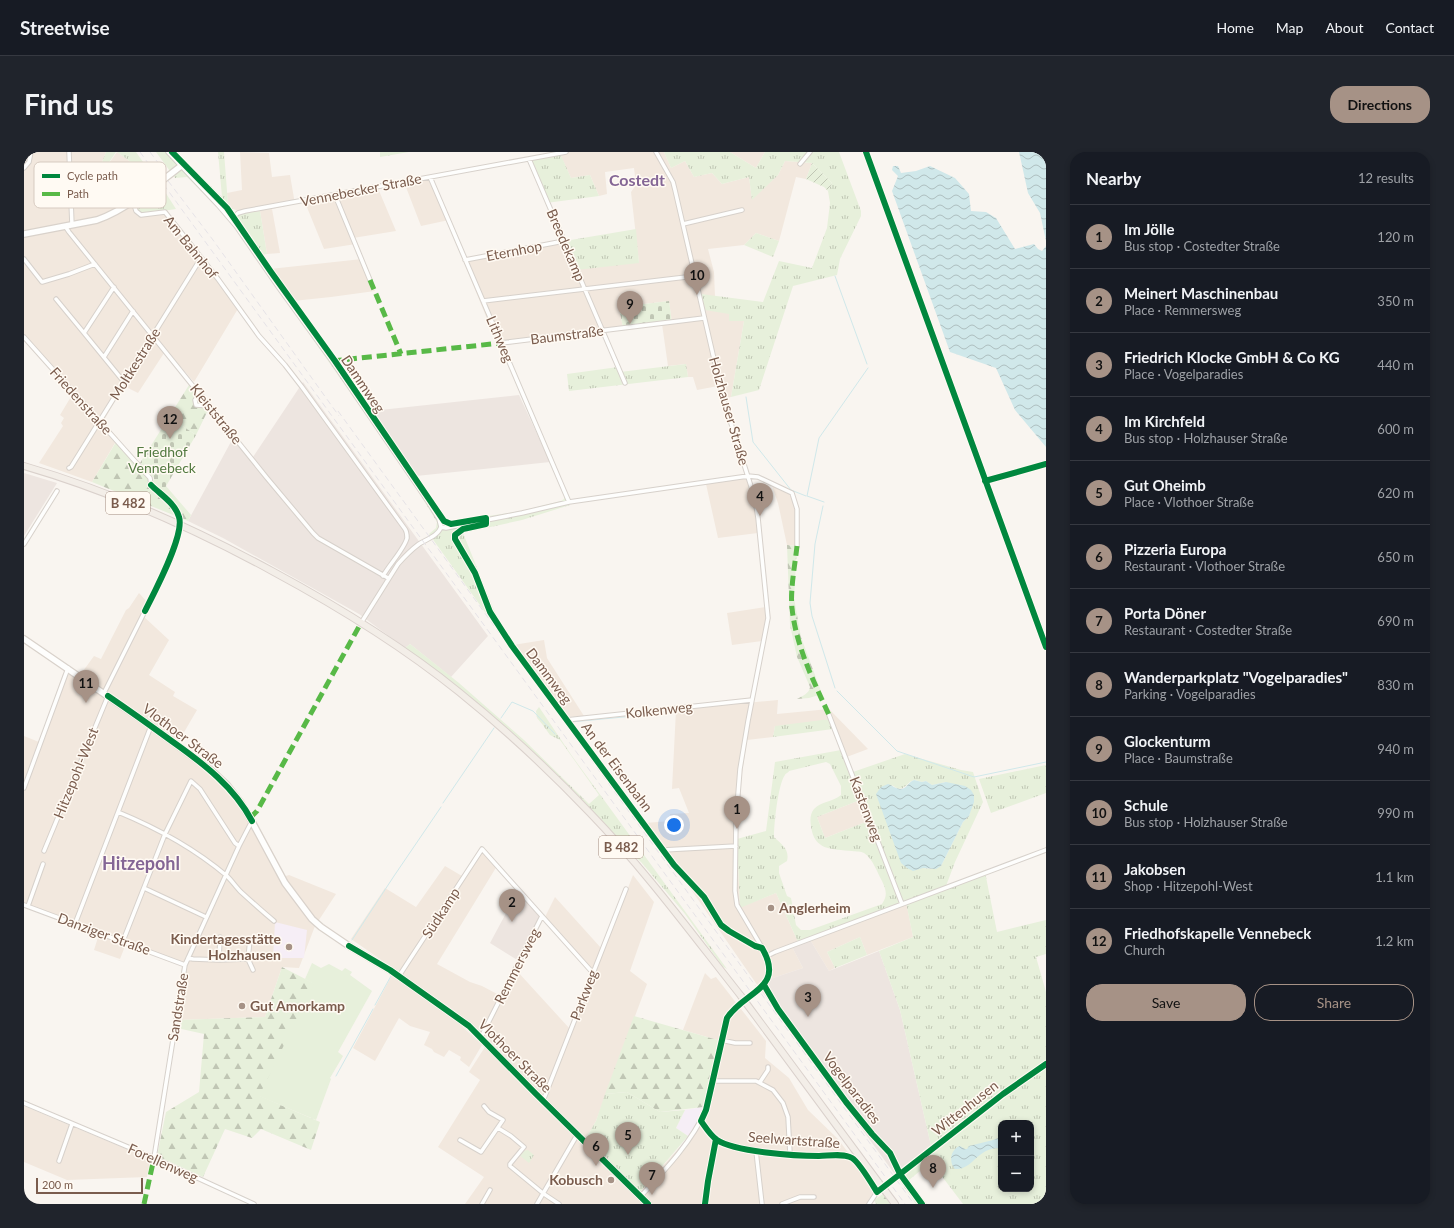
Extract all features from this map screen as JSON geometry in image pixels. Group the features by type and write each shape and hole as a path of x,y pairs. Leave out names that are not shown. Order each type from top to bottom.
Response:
{"main road":[{"name":"B 482","path":"24,466 86,486 171,520 230,548 319,596 391,642 459,692 558,781 638,866 741,996 895,1204"}],"street":[{"path":"24,168 29,162 31,152"},
{"path":"168,152 218,204 230,219"},
{"name":"Vennebecker Straße","path":"230,219 238,213 246,211 566,152"},
{"name":"Holzhauser Straße","path":"656,152 673,182 726,409 755,499 758,518 768,618 740,769 736,819 735,892 737,905 767,956"},
{"path":"800,164 810,152"},
{"path":"866,152 1046,647"},
{"name":"Breedekamp","path":"529,159 625,383"},
{"path":"166,177 181,166"},
{"name":"Lithweg","path":"430,177 569,502"},
{"path":"335,195 370,280"},
{"path":"69,208 69,225"},
{"path":"24,234 109,216 122,208"},
{"name":"Am Bahnhof","path":"135,208 136,211 141,214 165,212 259,336 302,387 405,529 407,536 405,542 383,576"},
{"path":"683,224 742,210"},
{"name":"Dammweg","path":"230,219 345,380 429,503 442,527"},
{"name":"Kleiststraße","path":"69,225 68,232 314,534 318,538 388,578"},
{"name":"Eternhop","path":"465,260 564,241"},
{"name":"Moltkestraße","path":"69,468 201,258"},
{"path":"24,259 42,282 95,264"},
{"path":"483,301 694,276"},
{"path":"84,333 114,287"},
{"path":"56,299 124,382"},
{"path":"104,357 133,311"},
{"name":"Baumstraße","path":"501,343 704,318"},
{"name":"Friedenstraße","path":"24,337 150,478 151,485"},
{"path":"203,397 195,400 196,405 210,406"},
{"path":"985,480 1046,464"},
{"path":"361,623 388,578 405,556 436,534 442,527 446,528 493,519 569,502 748,476 758,477 792,493 797,509 797,546"},
{"path":"24,544 56,490"},
{"path":"106,695 145,611"},
{"name":"Vlothoer Straße","path":"24,639 195,757 222,780 241,803 285,883 312,919 349,946 399,976 450,1012 481,1037 543,1101 648,1204"},
{"name":"Dammweg","path":"512,646 566,720"},
{"path":"24,788 68,668"},
{"name":"Hitzepohl-West","path":"44,851 106,695"},
{"name":"Kolkenweg","path":"566,720 752,700"},
{"name":"Kastenweg","path":"829,715 902,904"},
{"name":"An der Eisenbahn","path":"566,720 663,850 681,873 704,897 720,925 748,942 762,948"},
{"path":"75,924 151,726"},
{"path":"123,941 165,834 191,781 200,789 235,843 239,846"},
{"path":"118,812 165,834 191,850 226,875 245,896 274,921"},
{"name":"Sandstraße","path":"154,1158 185,965 239,846 252,821"},
{"path":"663,850 736,846"},
{"name":"Südkamp","path":"399,976 482,849 542,916"},
{"path":"640,1197 666,1168 701,1121 706,1110 727,1018 732,1010 764,985 770,963 767,956 1046,850"},
{"path":"26,905 43,864"},
{"path":"144,888 206,917"},
{"name":"Parkweg","path":"543,1101 626,890"},
{"name":"Danziger Straße","path":"26,905 185,965"},
{"path":"542,916 593,973"},
{"name":"Remmersweg","path":"481,1037 542,916"},
{"path":"218,960 220,937"},
{"path":"250,939 248,960 253,970"},
{"path":"188,958 248,960"},
{"name":"Vogelparadies","path":"764,985 776,1006 845,1100 872,1134 890,1153 900,1174 922,1204"},
{"path":"721,1040 736,1043 750,1043"},
{"name":"Wittenhusen","path":"869,1204 877,1192 1004,1094 1046,1064"},
{"path":"760,1082 768,1070 768,1067"},
{"path":"712,1081 760,1082 773,1090 786,1110 789,1123 790,1154"},
{"name":"Forellenweg","path":"24,1103 154,1158 254,1204"},
{"path":"460,1140 480,1152 498,1128 503,1120 489,1112 484,1106"},
{"name":"Seelwartstraße","path":"701,1121 709,1133 726,1145 756,1151 851,1157 877,1192"},
{"path":"59,1161 72,1124"},
{"path":"498,1128 511,1136 524,1147 510,1166 544,1194 559,1204"},
{"path":"537,1204 578,1135"},
{"path":"705,1204 716,1139"},
{"path":"756,1151 762,1204"},
{"path":"482,1204 490,1190"},
{"path":"782,1204 800,1198 814,1198"}],"shaded area":[{"path":"24,152 106,152 102,162 34,162 34,208 144,208 142,214 166,209 239,307 194,382 166,350 138,393 124,386 103,422 118,438 92,482 39,463 63,426 61,423 64,418 60,415 72,395 24,341"},
{"path":"117,152 131,162 110,162"},
{"path":"240,152 269,153 272,177 290,175 295,204 272,209 280,253 267,254 260,211 240,214 239,211 233,209 228,204 227,193 242,190"},
{"path":"556,152 664,152 671,168 685,161 694,177 712,173 722,184 749,177 752,199 778,175 785,161 812,163 806,179 796,177 779,241 756,233 744,245 708,249 714,272 715,297 701,294 729,314 729,321 744,321 731,397 722,399 718,386 697,390 693,377 688,377 686,364 668,366 662,324 672,323 669,301 619,307 623,328 498,346 463,260 565,241 639,263 631,192 636,185 634,168 605,172 607,194 599,196 590,175 571,178 560,154"},
{"path":"730,152 765,152 756,168"},
{"path":"431,177 449,220 421,226 404,182"},
{"path":"377,186 396,231 353,238 356,244 324,249 304,200"},
{"path":"362,259 375,291 293,301 270,269"},
{"path":"303,382 488,636 451,677 410,644 405,648 359,614 223,538 188,521 233,438 251,460"},
{"path":"519,395 550,462 416,476 371,411"},
{"path":"24,473 57,483 24,536"},
{"path":"746,478 753,500 758,533 718,538 706,484"},
{"path":"772,486 793,494 796,500 797,546 787,545 778,503"},
{"path":"139,593 148,603 142,615 169,640 149,675 175,692 173,696 197,710 176,746 210,771 236,800 255,830 279,878 289,875 336,894 315,926 299,968 282,967 265,1017 178,1020 186,966 181,962 127,941 120,959 94,950 100,931 24,903 24,736 39,742 63,674 74,675 78,678 94,656 101,659 126,610"},
{"path":"766,607 767,618 762,641 732,645 727,613"},
{"path":"544,640 547,658 584,716 566,717 513,645"},
{"path":"778,700 777,714 829,709 868,749 844,758 833,729 775,726 773,737 747,740 740,786 737,839 740,907 776,893 798,942 791,945 803,968 770,979 765,986 760,989 645,823 670,821 670,814 689,813 679,788 672,789 676,710"},
{"path":"860,800 868,821 825,838 817,817"},
{"path":"480,849 497,866 437,964 470,982 482,986 501,996 483,1031 480,1032 454,1010 351,939 385,888 416,907 445,866 462,876"},
{"path":"633,875 654,902 630,971 647,984 596,1121 586,1138 548,1101 547,1097"},
{"path":"518,891 540,916 519,961 490,943"},
{"path":"555,897 601,948 593,970 545,917"},
{"path":"906,901 913,937 867,955 860,937 827,952 835,968 829,971 809,938"},
{"name":"Kindertagesstätte Holzhausen","path":"275,922 307,930 304,958 273,958"},
{"path":"809,938 829,971 879,951 900,1010 932,1150 899,1180 760,989 765,986 770,979 803,968 791,945"},
{"path":"517,971 570,1029 544,1097 484,1035"},
{"path":"705,973 711,979 716,977 766,1041 765,1058 789,1078 808,1110 837,1138 877,1190 869,1199 868,1204 465,1204 484,1177 438,1147 480,1080 469,1072 485,1047 582,1145 636,1196 686,1140 697,1123 703,1107 721,1041 683,1030"},
{"path":"392,975 450,1015 482,1045 469,1067 460,1060 461,1057 449,1050 444,1057 424,1045 430,1032 410,1026 399,1018 375,1061 353,1048"},
{"path":"24,1106 150,1159 147,1177 67,1180 24,1162"},
{"path":"703,1107 697,1124 688,1136 676,1128 685,1110"}],"green space":[{"path":"106,152 116,152 109,162 102,162"},
{"path":"117,152 136,152 143,162 131,162"},
{"path":"156,152 177,152 222,197 218,152 224,152 228,204 233,209 226,216 260,211 267,254 262,255 292,300 336,359 446,519 451,521 462,520 521,511 561,501 564,499 565,494 570,505 522,520 463,533 494,610 513,645 505,640 429,534 436,528 437,522 410,478 233,225 217,206 187,177 175,178 166,166 166,162 163,162"},
{"path":"380,152 409,152 380,157"},
{"path":"664,152 730,152 756,168 765,152 839,152 861,211 861,216 840,259 837,275 793,286 759,390 731,397 744,321 729,321 729,314 705,310 701,294 763,302 779,261 812,268 827,228 830,203 828,191 832,183 812,163 785,161 778,175 752,200 749,177 722,184 712,173 694,177 685,161 671,168"},
{"path":"560,153 571,178 590,175 599,196 546,203 527,160"},
{"path":"812,163 832,183 828,191 824,187 806,179"},
{"path":"166,193 176,209 142,214 136,211 136,208 166,208"},
{"path":"636,229 639,263 576,270 565,241"},
{"path":"756,233 779,241 773,257 744,245"},
{"path":"669,301 672,323 623,328 619,307"},
{"path":"686,364 688,377 569,391 567,374 618,367 620,372"},
{"path":"189,385 209,408 196,435 169,417"},
{"name":"Friedhof Vennebeck","path":"169,417 196,435 162,493 153,483 154,478 140,463"},
{"path":"116,442 162,492 166,486 191,515 188,521 92,482"},
{"path":"787,545 797,546 794,598 801,637 822,694 809,698 797,699 807,693 810,687 797,657 790,625"},
{"path":"410,644 459,683 524,740 589,804 599,795 560,740 550,735 537,718 536,711 539,707 572,756 727,969 722,966 685,914 641,862 456,688 405,648"},
{"path":"830,719 833,729 773,737 775,726"},
{"path":"841,750 850,773 905,754 973,772 983,802 955,862 946,886 985,872 997,932 1046,920 1046,954 1036,957 1046,992 1046,1204 963,1204 931,1162 909,1180 927,1204 916,1204 899,1180 932,1150 900,1010 879,951 913,937 906,902 798,942 776,893 740,908 737,839 766,831 775,762","holes":["826,762 830,764 841,786 841,795 820,804 814,809 810,819 813,834 816,840 825,847 864,853 870,859 882,881 885,887 886,895 882,904 810,930 801,930 796,925 791,898 787,896 779,873 779,866 787,861 788,857 784,847 774,837 778,795 785,775 789,771","914,780 922,782 926,781 932,785 946,782 971,809 969,816 963,822 941,866 931,869 923,868 892,785 898,789","860,800 868,821 825,838 817,817"]},
{"path":"1046,765 1046,793 991,813 979,779"},
{"path":"860,937 867,955 835,968 827,952"},
{"path":"312,963 321,968 329,964 342,971 345,968 352,972 350,975 372,991 338,1052 343,1056 330,1078 331,1079 316,1120 259,1096 314,984 305,979"},
{"path":"282,967 315,984 260,1096 320,1122 311,1150 261,1129 252,1138 225,1129 203,1177 157,1156 166,1112 199,1092 204,1034 177,1028 178,1020 265,1017"},
{"path":"634,1016 721,1041 703,1107 660,1112 627,1092 605,1094"},
{"path":"627,1092 660,1112 685,1110 676,1128 688,1136 640,1192 586,1138 596,1121 605,1094"},
{"path":"528,1150 534,1155 529,1163 519,1155 522,1151"},
{"path":"883,1194 890,1204 876,1204 874,1200"}],"water":[{"path":"1019,152 1046,152 1046,241 1040,213 1028,193"},
{"path":"893,166 898,166 901,173 916,171 930,166 955,178 969,194 971,211 986,212 996,218 1015,249 1034,244 1042,251 1046,246 1046,447 1015,410 996,368 950,352 892,191 898,176 892,170"},
{"path":"914,780 922,782 926,781 932,785 946,782 965,786 971,790 974,795 974,802 969,816 963,822 941,866 936,869 923,868 913,871 901,863 876,794 881,787 888,784 902,789"},
{"path":"998,1138 998,1148 986,1151 980,1154 967,1166 955,1169 951,1159 954,1150 960,1146 967,1149 969,1146"}],"waterway":[{"path":"835,276 867,364"},
{"path":"824,502 807,496 819,438 868,368"},
{"path":"746,397 753,442 791,490 806,496"},
{"path":"823,506 815,544 810,603 812,616 835,688"},
{"path":"837,691 897,751 974,777 1046,762"},
{"path":"501,718 512,702 533,711 555,734"},
{"path":"571,722 655,714"},
{"path":"443,803 494,728"},
{"path":"352,940 441,807"},
{"path":"375,1005 391,976"},
{"path":"336,1076 373,1009"}],"railway":[{"path":"140,152 147,162"},
{"path":"150,152 158,162"},
{"path":"166,178 213,240 339,416"},
{"path":"166,188 905,1204"},
{"path":"338,411 914,1204"}],"marked path":[{"path":"370,280 401,354"},
{"path":"332,361 501,343"},
{"path":"797,546 792,593 794,622 806,663 829,715"},
{"path":"250,818 257,811 361,623"},
{"path":"144,1204 154,1158"}],"cycle path":[{"path":"172,152 227,208 335,361 444,521 451,524 486,518 486,524 463,529 455,535 455,539 475,573 490,612 512,646 674,865 704,897 721,925 755,946 762,948 768,962 769,972 766,981 760,988 734,1009 727,1018 706,1110 701,1121 712,1136 717,1140 737,1148 796,1155 848,1156 855,1160 877,1192 1003,1094 1046,1064"},
{"path":"866,152 1046,647"},
{"path":"985,481 1046,464"},
{"path":"145,611 168,564 180,525 177,512 151,485"},
{"path":"108,696 185,750 207,768 236,797 252,821"},
{"path":"349,946 390,970 469,1026 648,1204"},
{"path":"764,985 778,1009 846,1102 872,1134 890,1153 900,1174 922,1204"},
{"path":"705,1204 716,1139"}],"place":[{"name":"Schule","path":"697,295"},
{"name":"Glockenturm","path":"630,324"},
{"name":"Friedhofskapelle Vennebeck","path":"170,439"},
{"name":"Im Kirchfeld","path":"760,516"},
{"name":"Jakobsen","path":"86,703"},
{"name":"Im Jölle","path":"737,829"},
{"name":"Anglerheim","path":"771,908"},
{"name":"Meinert Maschinenbau","path":"512,922"},
{"name":"Kindertagesstätte Holzhausen","path":"289,947"},
{"name":"Gut Amorkamp","path":"242,1006"},
{"name":"Friedrich Klocke GmbH & Co KG","path":"808,1017"},
{"name":"Gut Oheimb","path":"628,1155"},
{"name":"Pizzeria Europa","path":"596,1166"},
{"name":"Kobusch","path":"611,1180"},
{"name":"Wanderparkplatz \"Vogelparadies\"","path":"933,1188"},
{"name":"Porta Döner","path":"652,1195"}],"district":[{"name":"Costedt","path":"637,180"},
{"name":"Hitzepohl","path":"141,864"}]}
